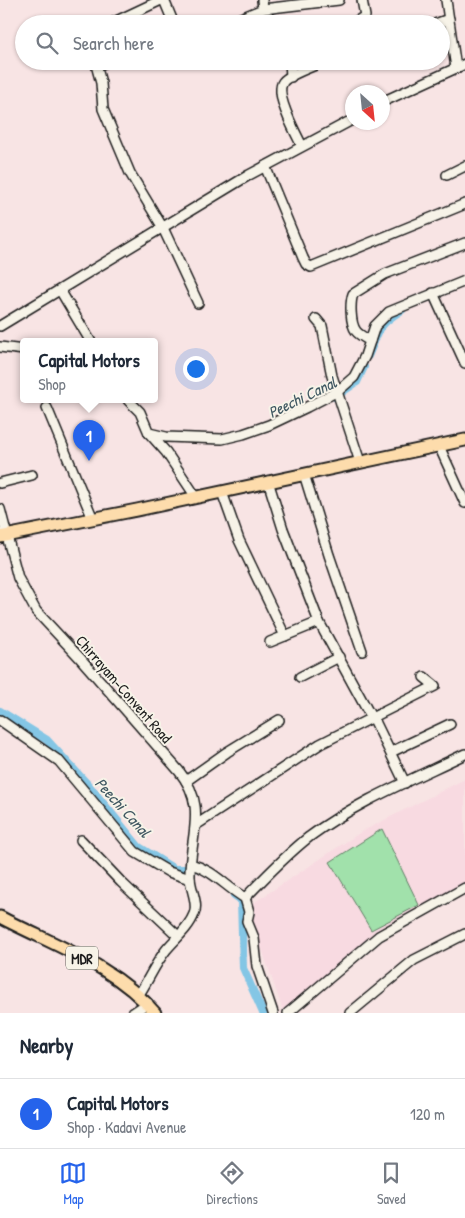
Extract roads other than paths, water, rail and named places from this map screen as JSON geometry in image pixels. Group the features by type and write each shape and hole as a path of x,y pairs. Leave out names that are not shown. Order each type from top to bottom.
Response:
{"main road":[{"path":"4,536 93,519 465,440"},
{"name":"MDR","path":"0,917 94,964 148,1003 156,1013"}],"street":[{"path":"130,15 162,0 170,15"},
{"path":"243,15 263,4 339,0"},
{"path":"362,0 364,15"},
{"path":"446,0 449,15"},
{"path":"390,98 461,66 450,19"},
{"path":"97,70 103,108 130,173 163,228 198,303"},
{"path":"291,70 291,77"},
{"path":"302,146 288,116 280,89 283,82 306,70"},
{"path":"0,326 265,166 345,124"},
{"path":"265,166 303,258 306,264 311,267 465,204"},
{"path":"447,175 465,166"},
{"path":"370,341 356,330 353,325 351,300 353,294 385,274 465,243"},
{"path":"149,433 166,437 222,439 269,425 340,395 354,377 375,326 389,312 465,281"},
{"path":"60,290 89,338"},
{"path":"433,293 465,363"},
{"path":"316,319 322,326 332,376 340,395 360,462"},
{"path":"0,347 20,350"},
{"path":"131,403 140,412 149,433 166,452 196,497"},
{"path":"47,408 93,519"},
{"path":"439,446 465,503"},
{"path":"304,474 362,652"},
{"path":"0,483 32,475"},
{"path":"268,481 319,622 391,752 405,783"},
{"path":"222,492 239,540 285,636"},
{"name":"Chirrayam-Convent Road","path":"0,509 4,536 18,578 36,611 80,658 186,780 194,798 197,812 191,871 196,912 164,952 138,996"},
{"path":"270,642 319,622"},
{"path":"300,677 339,657"},
{"path":"196,825 320,744 436,686 424,678"},
{"path":"0,720 59,761 134,852 169,872 212,872 224,884 245,898 249,912 247,921 254,938 257,966 273,1013"},
{"path":"186,780 279,720"},
{"path":"391,752 450,724"},
{"path":"245,898 280,863 311,836 405,783 465,754"},
{"path":"81,840 121,882 178,936"},
{"path":"288,1013 379,936 465,888"},
{"path":"350,1013 414,960 465,934"},
{"path":"133,1013 148,1003"}],"waterway":[{"name":"Peechi Canal","path":"368,356 380,329 387,320 402,310"},
{"name":"Peechi Canal","path":"335,397 357,382 364,367"},
{"name":"Peechi Canal","path":"0,711 47,740 90,787 139,847 174,869 194,869"},
{"name":"Peechi Canal","path":"234,895 241,900 243,968 263,1013"}],"place":[{"name":"Capital Motors","path":"89,461"}]}
